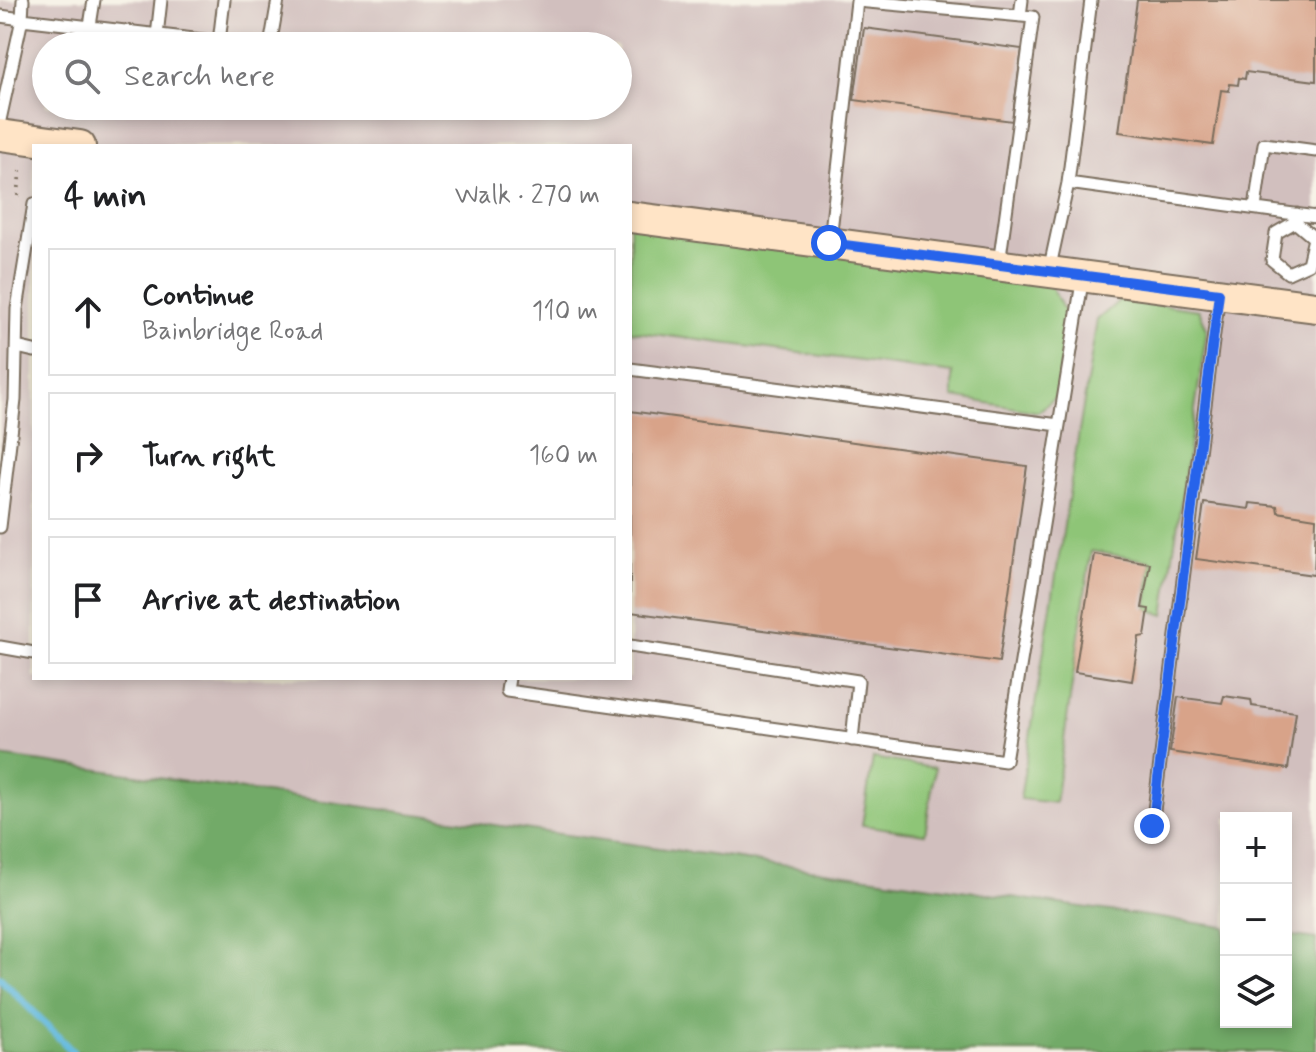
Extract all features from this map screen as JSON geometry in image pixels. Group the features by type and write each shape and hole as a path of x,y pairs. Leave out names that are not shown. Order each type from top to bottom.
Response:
{"street":[{"path":"0,135 42,144"},
{"path":"632,217 1219,293 1285,288 1316,307"}],"lane":[{"path":"0,120 22,19 23,0"},
{"path":"90,26 94,0"},
{"path":"157,32 161,0"},
{"path":"220,32 224,0"},
{"path":"272,32 278,0"},
{"path":"1020,16 1022,0"},
{"path":"1049,271 1068,183 1091,0"},
{"path":"829,243 857,1 1033,17 999,265"},
{"path":"0,16 130,32"},
{"path":"1255,208 1264,144 1316,151"},
{"path":"1068,183 1255,208 1296,218 1316,217"},
{"path":"0,527 15,400 17,309 32,216"},
{"path":"1296,218 1314,238 1308,264 1285,288 1272,260 1276,233 1296,218"},
{"path":"509,680 507,691 1005,761 1083,276"},
{"path":"1152,826 1219,293"},
{"path":"17,347 32,351"},
{"path":"632,369 1059,425"},
{"path":"632,646 858,681 852,740"},
{"path":"0,647 32,653"}],"shaded area":[{"path":"0,0 1316,0 1316,947 1292,945 1292,812 1220,812 1220,936 0,757"}],"green space":[{"path":"632,217 1043,271 1069,320 1056,397 1038,412 953,397 953,373 632,331"},
{"path":"1121,299 1199,310 1207,329 1164,615 1147,609 1151,561 1091,551 1055,803 1020,799 1097,320"},
{"path":"0,756 1220,926 1220,1028 1292,1028 1292,936 1316,939 1316,1052 0,1052"},
{"path":"873,758 935,768 925,834 862,825"}],"building":[{"path":"1137,0 1316,0 1316,81 1246,72 1245,79 1239,78 1238,85 1230,84 1229,91 1221,90 1213,145 1119,132"},
{"path":"864,28 1022,49 1012,121 854,100"},
{"path":"632,411 1027,466 999,662 632,612"},
{"path":"1204,503 1249,509 1250,503 1277,506 1278,512 1316,518 1314,575 1196,559"},
{"path":"1094,554 1150,563 1142,608 1149,609 1145,636 1139,637 1132,681 1075,672"},
{"path":"1224,696 1251,700 1252,706 1296,712 1288,769 1170,752 1178,697 1222,703"}],"waterway":[{"path":"0,978 73,1052"}],"route":[{"path":"829,243 1219,293 1152,826"}]}
